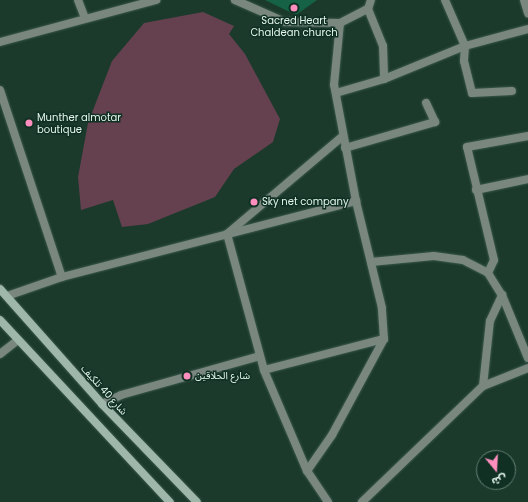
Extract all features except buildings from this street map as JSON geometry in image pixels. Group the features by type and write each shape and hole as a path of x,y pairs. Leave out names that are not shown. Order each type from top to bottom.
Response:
{"main road":[{"name":"شارع 40 تلكيف","path":"0,289 102,404 197,502"},
{"path":"0,320 167,501"}],"street":[{"path":"78,0 84,16"},
{"path":"0,42 84,16 156,0"},
{"path":"235,0 285,22 340,23 368,9"},
{"path":"371,0 368,9 383,46 384,79"},
{"path":"445,0 465,46 464,61 472,94 512,91"},
{"path":"524,0 528,13"},
{"path":"307,472 332,436 384,339 382,308 356,201 336,93 340,23"},
{"path":"336,93 384,79 465,46 528,29"},
{"path":"0,90 62,276"},
{"path":"345,148 435,122 426,104"},
{"path":"227,234 343,136"},
{"path":"488,273 494,260 476,190 467,147 528,136"},
{"path":"476,190 528,179"},
{"path":"7,296 62,276 356,201"},
{"path":"227,234 264,370 307,472 328,502"},
{"path":"371,262 434,256 463,260 488,273 502,295 528,358"},
{"path":"483,386 490,322 502,295"},
{"path":"264,370 384,339"},
{"path":"0,354 18,340"},
{"path":"102,404 121,394 260,356"},
{"path":"362,502 483,386 528,368"}],"shaded area":[{"path":"203,12 234,26 229,34 245,54 280,119 273,142 234,169 215,197 148,224 122,227 113,200 81,210 78,177 88,123 112,61 144,23"}],"place":[{"name":"Sacred Heart Chaldean church","path":"294,8"},
{"name":"Munther almotar boutique","path":"29,123"},
{"name":"Sky net company","path":"254,202"},
{"name":"شارع الحلاقين","path":"187,376"}]}
